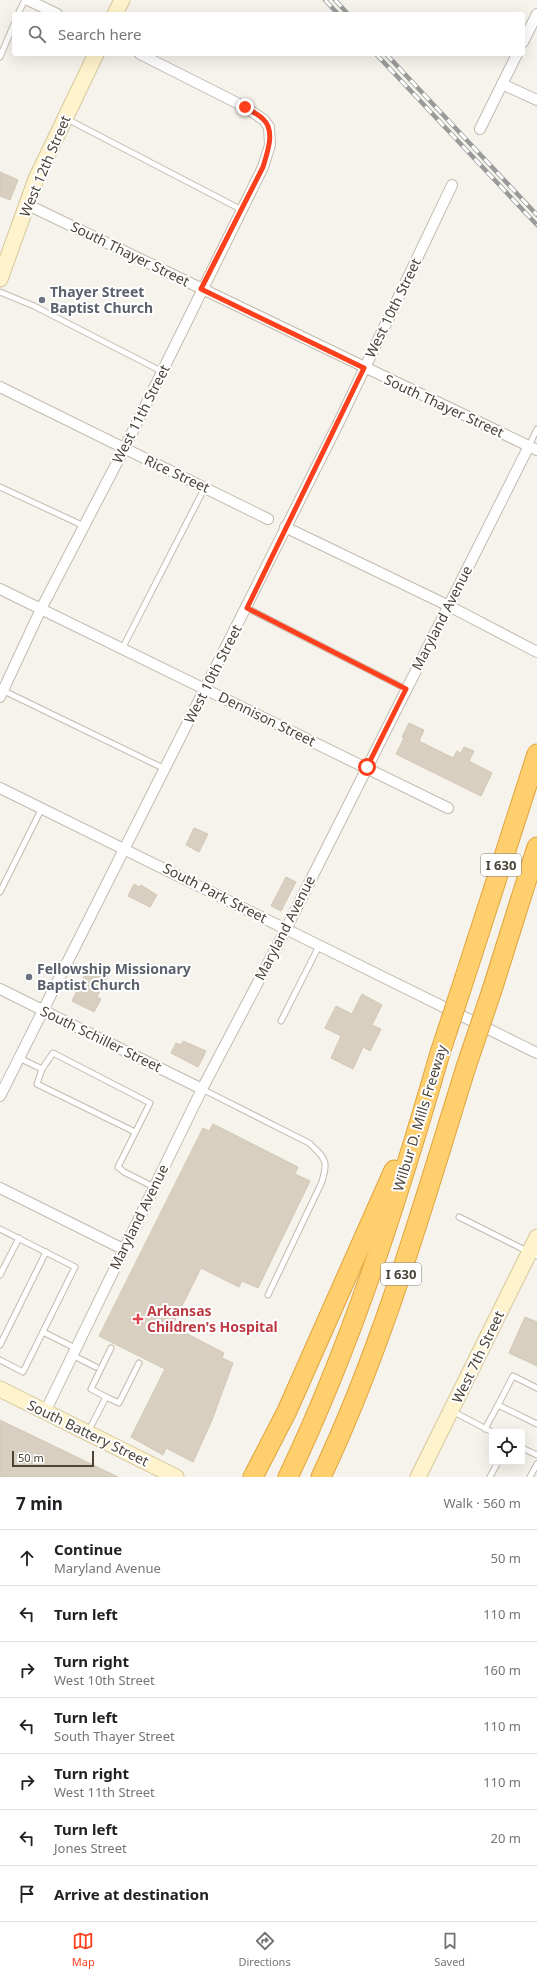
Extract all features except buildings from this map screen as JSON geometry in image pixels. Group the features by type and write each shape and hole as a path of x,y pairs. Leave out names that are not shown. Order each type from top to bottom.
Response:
{"highway":[{"name":"Wilbur D. Mills Freeway","path":"288,1477 328,1390 351,1332 537,754"},
{"name":"Wilbur D. Mills Freeway","path":"321,1477 352,1408 387,1316 537,847"},
{"path":"253,1477 287,1412 378,1203 423,1111"},
{"path":"335,1477 355,1426 376,1347"}],"street":[{"path":"28,0 53,12"},
{"path":"116,12 122,0"},
{"path":"525,38 537,14"},
{"name":"West 12th Street","path":"0,279 12,250 26,204 95,56"},
{"name":"West 11th Street","path":"1,692 41,609 163,372 201,289 263,167 270,145 269,127 264,120 245,107 196,84 144,56"},
{"path":"480,129 516,56"},
{"path":"502,84 537,100"},
{"name":"West 10th Street","path":"0,1096 124,848 247,608 285,527 339,422 452,185"},
{"name":"South Thayer Street","path":"26,204 364,368 533,448"},
{"name":"Rice Street","path":"0,387 124,450 268,518"},
{"name":"Maryland Avenue","path":"45,1412 202,1089 286,929 406,689 533,448"},
{"path":"285,527 449,606 537,652"},
{"name":"Dennison Street","path":"0,589 205,688 268,721 367,767 448,808"},
{"name":"South Park Street","path":"0,788 537,1053"},
{"name":"South Schiller Street","path":"0,989 202,1089"},
{"path":"0,1188 123,1249"},
{"name":"West 7th Street","path":"418,1477 533,1254 537,1237"},
{"name":"South Battery Street","path":"0,1389 176,1477"}],"lane":[{"path":"19,12 25,0"},
{"path":"0,57 12,29"},
{"path":"65,118 242,210"},
{"path":"0,292 34,306 163,372"},
{"path":"533,448 537,428"},
{"path":"0,487 84,526"},
{"path":"122,649 205,487"},
{"path":"247,608 406,689"},
{"path":"1,692 165,769"},
{"path":"0,892 42,808"},
{"path":"280,1021 319,946"},
{"path":"135,1132 37,1084 42,1069 53,1053 150,1103 118,1167 124,1172 154,1187"},
{"path":"19,1058 42,1069"},
{"path":"202,1089 309,1143 324,1156 326,1170 321,1184 268,1295"},
{"path":"459,1217 533,1254"},
{"path":"0,1229 75,1267 23,1372 0,1360"},
{"path":"0,1275 19,1238"},
{"path":"0,1345 46,1252"},
{"path":"43,1332 74,1351 96,1367"},
{"path":"111,1348 91,1389 119,1403 139,1363"},
{"path":"485,1429 513,1376 537,1388"},
{"path":"88,1433 106,1397"},
{"path":"498,1405 537,1424"},
{"path":"451,1411 489,1431"},
{"path":"525,1449 537,1455"},
{"path":"530,1477 537,1464"},
{"path":"490,1477 496,1465"}],"railway":[{"path":"325,0 336,12"},
{"path":"335,0 346,12"},
{"path":"378,56 537,225"},
{"path":"388,56 537,215"}],"place":[{"name":"Thayer Street Baptist Church","path":"42,300"},
{"name":"Fellowship Missionary Baptist Church","path":"29,977"},
{"name":"Arkansas Children's Hospital","path":"138,1319"}],"route":[{"path":"245,107 264,120 269,127 270,145 263,167 201,289 364,368 339,422 285,527 247,608 406,689 374,756 367,767"}]}
